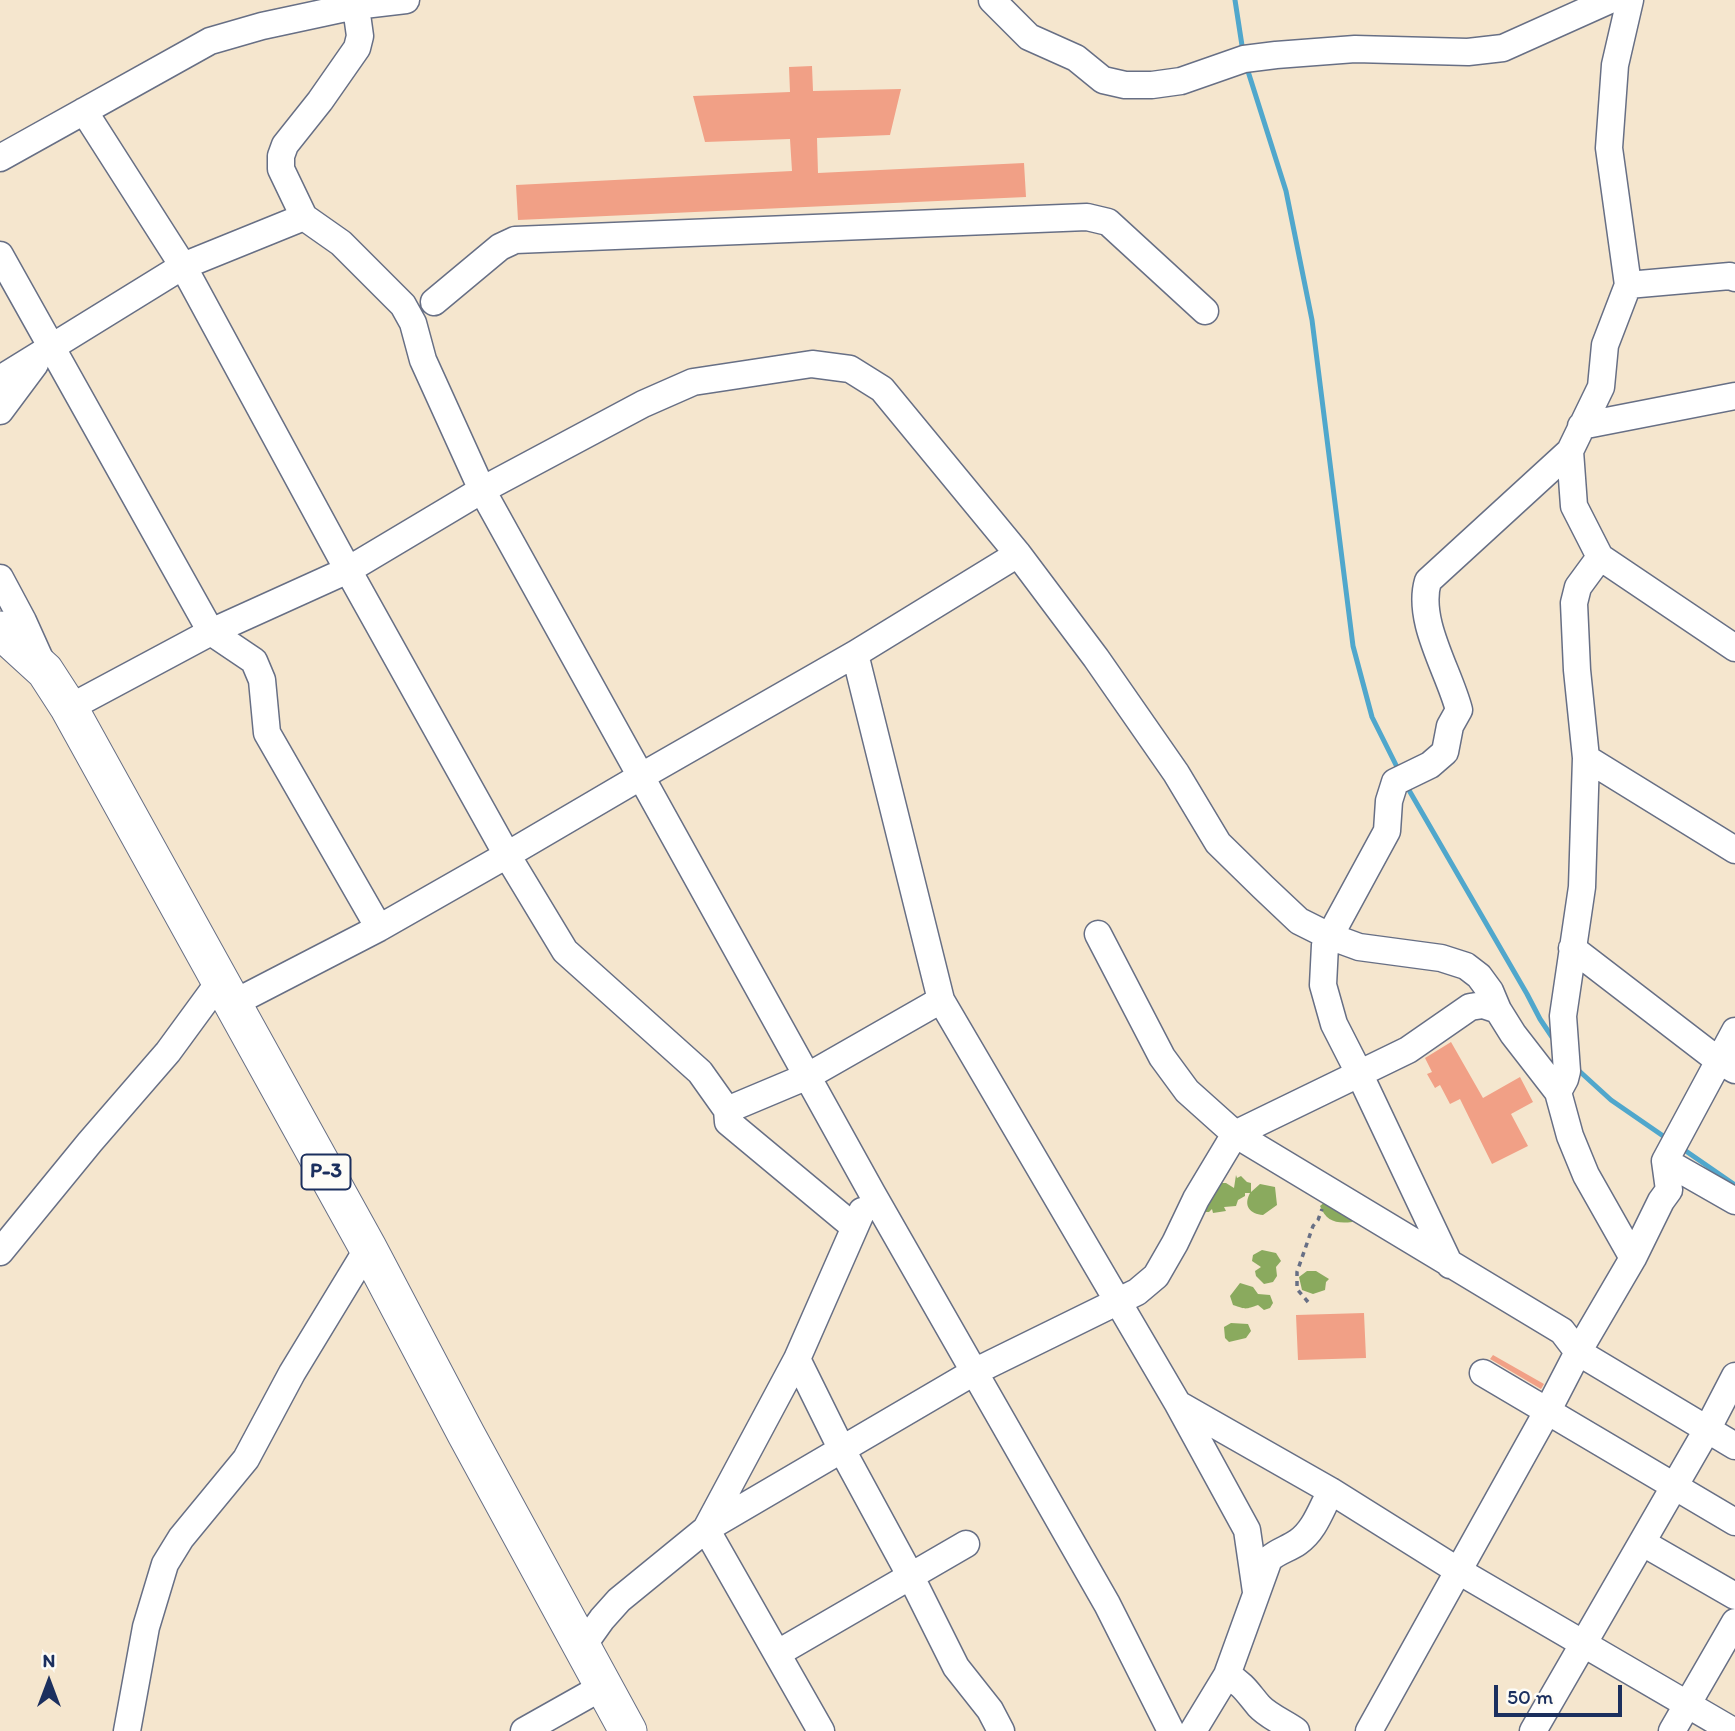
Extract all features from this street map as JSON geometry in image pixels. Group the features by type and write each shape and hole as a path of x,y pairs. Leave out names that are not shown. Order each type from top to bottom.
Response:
{"highway":[{"name":"P-3","path":"0,630 45,671 69,708 368,1248 628,1731"}],"street":[{"path":"0,158 211,41 355,3 406,0"},
{"path":"992,0 1029,37 1076,58 1102,80 1125,85 1181,81 1244,59 1276,55 1355,49 1468,52 1503,48 1610,0"},
{"path":"1450,1265 1334,1024 1324,985 1325,945 1387,831 1389,801 1395,782 1430,765 1445,752 1450,726 1459,710 1453,687 1436,652 1423,596 1428,582 1570,451 1601,387 1605,345 1628,285 1609,148 1615,65 1630,0"},
{"path":"355,3 360,36 357,48 285,145 281,156 281,170 304,217 341,243 402,305 413,323 423,360 482,490 872,1192 1107,1604 1171,1731"},
{"path":"84,111 183,266 348,570 507,855 565,951 699,1072 727,1110 728,1122 738,1132 776,1159 853,1226"},
{"path":"0,379 183,266 304,217"},
{"path":"402,305 421,306 434,302 500,247 515,240 1087,217 1108,222 1205,311"},
{"path":"0,255 211,632 254,661 262,680 267,733 379,928"},
{"path":"1628,285 1730,275 1735,278"},
{"path":"417,337 434,302"},
{"path":"0,411 50,346"},
{"path":"69,708 211,632 348,570 482,490 643,404 693,382 812,364 850,369 882,389 1018,554 1104,668 1176,773 1218,843 1299,921 1359,947 1441,958 1466,966 1479,976 1513,1034 1558,1092 1570,1136 1586,1175 1633,1258"},
{"path":"1581,426 1735,397"},
{"path":"1570,451 1574,506 1600,557 1735,648"},
{"path":"0,1252 168,1052 226,993 379,928 855,654 1018,554"},
{"path":"1558,1092 1566,1079 1567,1071 1563,1016 1582,887 1586,758 1577,670 1574,603 1578,587 1600,557"},
{"path":"0,578 45,671"},
{"path":"855,654 941,1000 1178,1404 1247,1530 1256,1592"},
{"path":"1586,758 1735,850"},
{"path":"1098,934 1162,1057 1187,1091 1235,1134 1562,1331 1578,1352 1735,1446"},
{"path":"1572,948 1727,1065"},
{"path":"727,1110 808,1076 941,1000"},
{"path":"582,1647 619,1600 706,1529 974,1372 1137,1292 1156,1276 1196,1199 1235,1134 1408,1050 1470,1007 1483,1005 1498,1010"},
{"path":"1369,1731 1669,1190 1665,1161 1727,1065 1735,1031"},
{"path":"1665,1161 1735,1201"},
{"path":"706,1529 797,1359 853,1226 872,1192"},
{"path":"127,1731 146,1627 165,1564 181,1538 246,1459 292,1373 368,1248"},
{"path":"797,1359 956,1667 990,1710 1001,1731"},
{"path":"1483,1373 1735,1522"},
{"path":"1533,1731 1643,1543 1735,1376"},
{"path":"1178,1404 1331,1491 1457,1570 1733,1731"},
{"path":"1193,1731 1227,1675 1269,1559 1311,1531 1331,1491"},
{"path":"706,1529 821,1731"},
{"path":"1643,1543 1735,1597"},
{"path":"778,1653 910,1574 966,1544"},
{"path":"1672,1731 1735,1622"},
{"path":"1227,1675 1245,1687 1260,1707 1296,1731"},
{"path":"524,1731 604,1686"}],"path":[{"path":"1308,1302 1297,1290 1297,1272 1313,1226 1330,1192"}],"green space":[{"path":"1236,1175 1237,1178 1241,1176 1251,1183 1251,1192 1260,1184 1275,1187 1277,1205 1263,1215 1254,1213 1247,1202 1250,1193 1245,1193 1236,1206 1224,1207 1226,1211 1213,1213 1212,1209 1204,1212 1219,1183 1226,1183 1234,1188"},
{"path":"1326,1201 1354,1220 1341,1222 1329,1218 1320,1206"},
{"path":"1262,1250 1276,1253 1281,1261 1276,1267 1277,1276 1273,1282 1264,1284 1255,1271 1261,1267 1252,1261 1253,1255"},
{"path":"1307,1271 1316,1271 1329,1279 1325,1290 1313,1294 1302,1290 1299,1277"},
{"path":"1240,1283 1253,1287 1258,1294 1270,1295 1273,1303 1270,1308 1264,1310 1258,1305 1241,1308 1233,1305 1230,1296"},
{"path":"1231,1323 1248,1324 1251,1331 1246,1338 1229,1342 1225,1338 1224,1327"}],"building":[{"path":"812,66 813,91 901,89 890,135 817,138 818,173 1024,163 1026,197 518,220 516,185 792,171 790,139 705,142 693,96 790,92 789,67"},
{"path":"1451,1042 1483,1098 1520,1077 1533,1102 1511,1114 1528,1146 1492,1164 1460,1099 1450,1104 1440,1085 1435,1088 1427,1074 1432,1072 1425,1058"},
{"path":"1364,1313 1366,1358 1298,1360 1296,1315"},
{"path":"1493,1355 1544,1384 1541,1389 1490,1359"}],"waterway":[{"path":"1235,0 1243,52"},
{"path":"1246,65 1286,191 1312,320 1353,646 1372,717 1400,773"},
{"path":"1406,785 1554,1040"},
{"path":"1577,1069 1611,1100 1669,1140"},
{"path":"1680,1147 1735,1185"}]}
